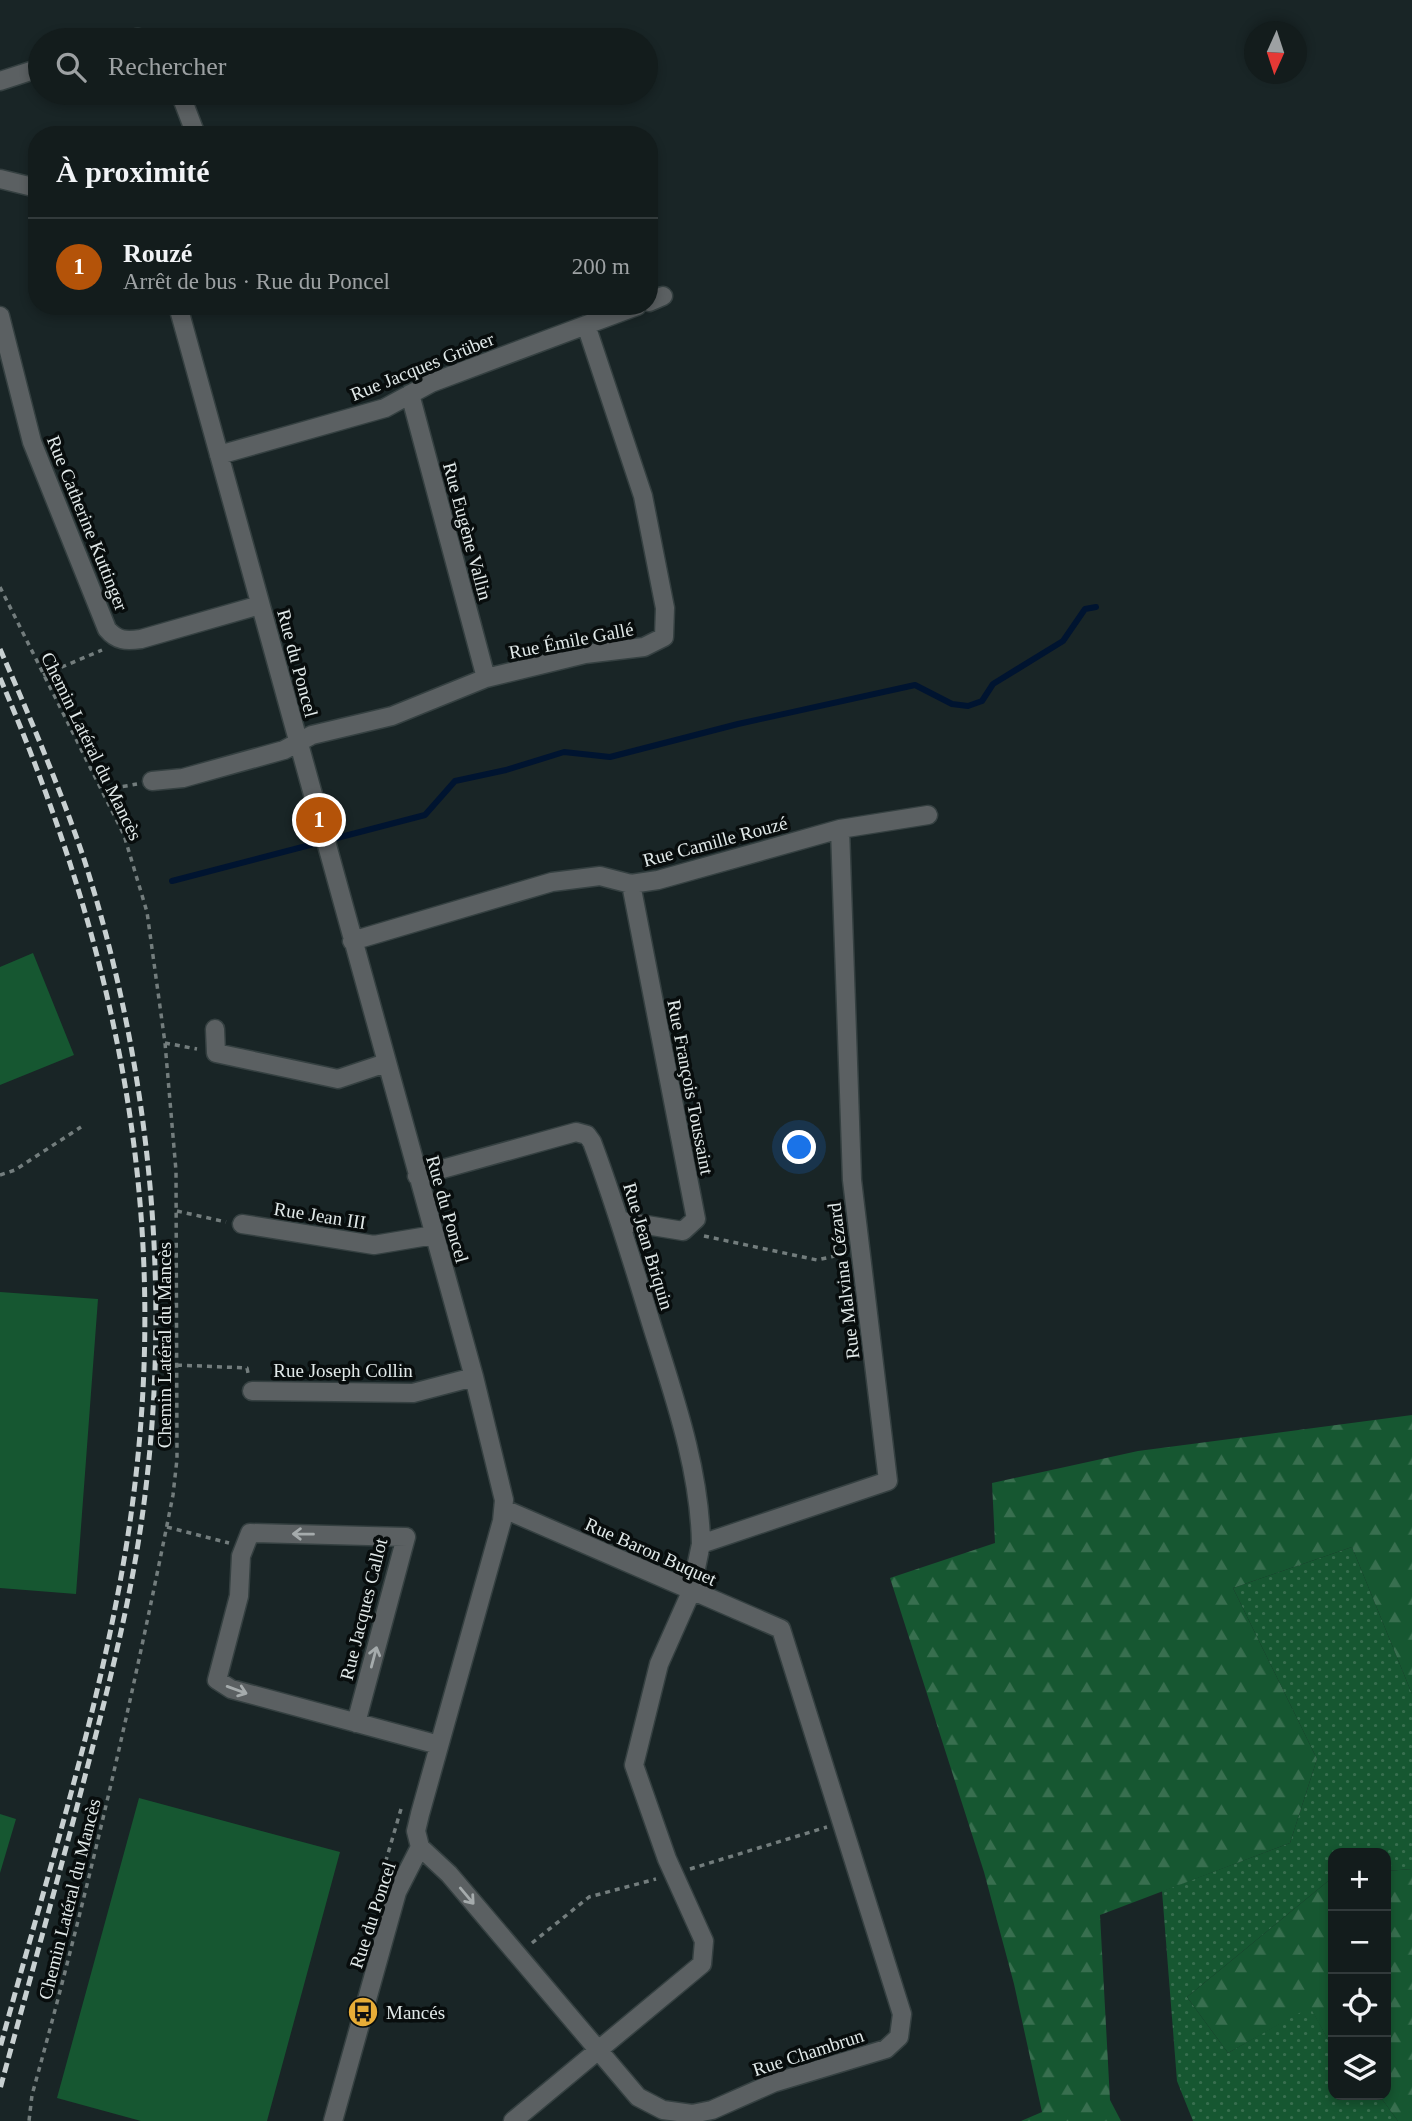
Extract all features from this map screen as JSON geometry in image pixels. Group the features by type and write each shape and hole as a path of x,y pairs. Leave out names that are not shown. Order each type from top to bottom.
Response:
{"street":[{"path":"0,81 28,72"},
{"path":"185,105 193,126"},
{"path":"0,179 28,186"},
{"name":"Rue du Poncel","path":"180,315 474,1377 501,1485 504,1510 416,1831 420,1847 397,1892 333,2121"},
{"name":"Rue Jacques Grüber","path":"219,455 385,408 431,383 614,315"},
{"name":"Rue Catherine Kuttinger","path":"0,316 32,442 107,629 115,638 127,641 141,639 260,605"},
{"name":"Rue Émile Gallé","path":"152,781 183,778 298,743 313,735 391,716 486,678 585,654 645,647 664,638 667,629 665,608 643,496 586,326"},
{"name":"Rue Eugène Vallin","path":"410,394 486,678"},
{"name":"Rue Camille Rouzé","path":"352,941 552,882 600,876 631,884 658,880 840,829 928,815"},
{"name":"Rue Malvina Cézard","path":"701,1544 888,1481 852,1180 840,829"},
{"name":"Rue François Toussaint","path":"631,884 696,1219 683,1231"},
{"path":"215,1029 216,1053 338,1079 386,1063"},
{"name":"Rue Jean Briquin","path":"417,1176 576,1132 587,1135 593,1142 622,1221 700,1503 701,1544"},
{"path":"622,1221 683,1231"},
{"name":"Rue Jean III","path":"242,1224 374,1245 434,1235"},
{"name":"Rue Joseph Collin","path":"252,1391 413,1393 474,1377"},
{"name":"Rue Baron Buquet","path":"504,1510 781,1629"},
{"name":"Rue Jacques Callot","path":"245,1547 250,1533 406,1537 356,1723"},
{"path":"513,2121 697,1970 705,1953 704,1941 667,1859 634,1765 659,1664 691,1592 701,1544"},
{"path":"245,1547 241,1556 239,1596 217,1680 231,1689 439,1745"},
{"name":"Rue Chambrun","path":"420,1847 449,1874 638,2097 663,2110 692,2114 712,2110 773,2083 886,2049 899,2037 902,2014 781,1629"}],"path":[{"name":"Chemin Latéral du Mancès","path":"0,587 124,835 147,912 164,1043 177,1211 177,1459 167,1527 108,1802 77,1934 32,2095 29,2121"},
{"path":"43,676 107,648 115,638"},
{"path":"103,790 152,781"},
{"path":"164,1043 216,1053"},
{"path":"0,1175 15,1170 82,1127"},
{"path":"177,1211 242,1224"},
{"path":"683,1231 817,1260 842,1254 860,1256"},
{"path":"177,1365 247,1368 252,1391"},
{"path":"167,1527 245,1547"}],"green space":[{"path":"33,953 74,1055 0,1085 0,967"},
{"path":"0,1292 98,1299 76,1594 0,1588"},
{"path":"1412,1415 1412,1694 1352,1547 1233,1588 1317,1759 1290,1843 1100,1915 1110,2100 1121,2121 1021,2121 1042,2112 1014,1984 984,1872 890,1578 995,1543 992,1483 1138,1451"},
{"path":"1352,1547 1412,1694 1412,1869 1391,1871 1391,1848 1328,1848 1328,1881 1187,1997 1228,2053 1310,2006 1328,2040 1328,2100 1383,2100 1398,2121 1193,2121 1177,2081 1162,1891 1290,1843 1317,1759 1233,1588"},
{"path":"139,1798 340,1852 267,2121 141,2121 57,2098"},
{"path":"0,1814 16,1819 0,1873"},
{"path":"1412,1869 1412,2121 1398,2121 1383,2100 1391,2100 1391,1871"},
{"path":"1328,1881 1328,2040 1310,2007 1228,2053 1187,1997"}],"waterway":[{"path":"172,881 425,815 455,781 506,770 564,752 610,757 738,724 915,685 952,704 968,706 982,701 993,684 1063,641 1085,609 1096,607"}],"railway":[{"path":"0,649 44,752 83,856 125,1014 149,1176 155,1258 156,1340 144,1503 126,1608 93,1746 0,2089"},
{"path":"0,678 43,786 79,893 108,999 128,1107 141,1215 145,1325 140,1438 125,1554 113,1616 85,1741 0,2048"}],"place":[{"name":"Rouzé","path":"319,820"},
{"name":"Mancés","path":"363,2012"}]}
